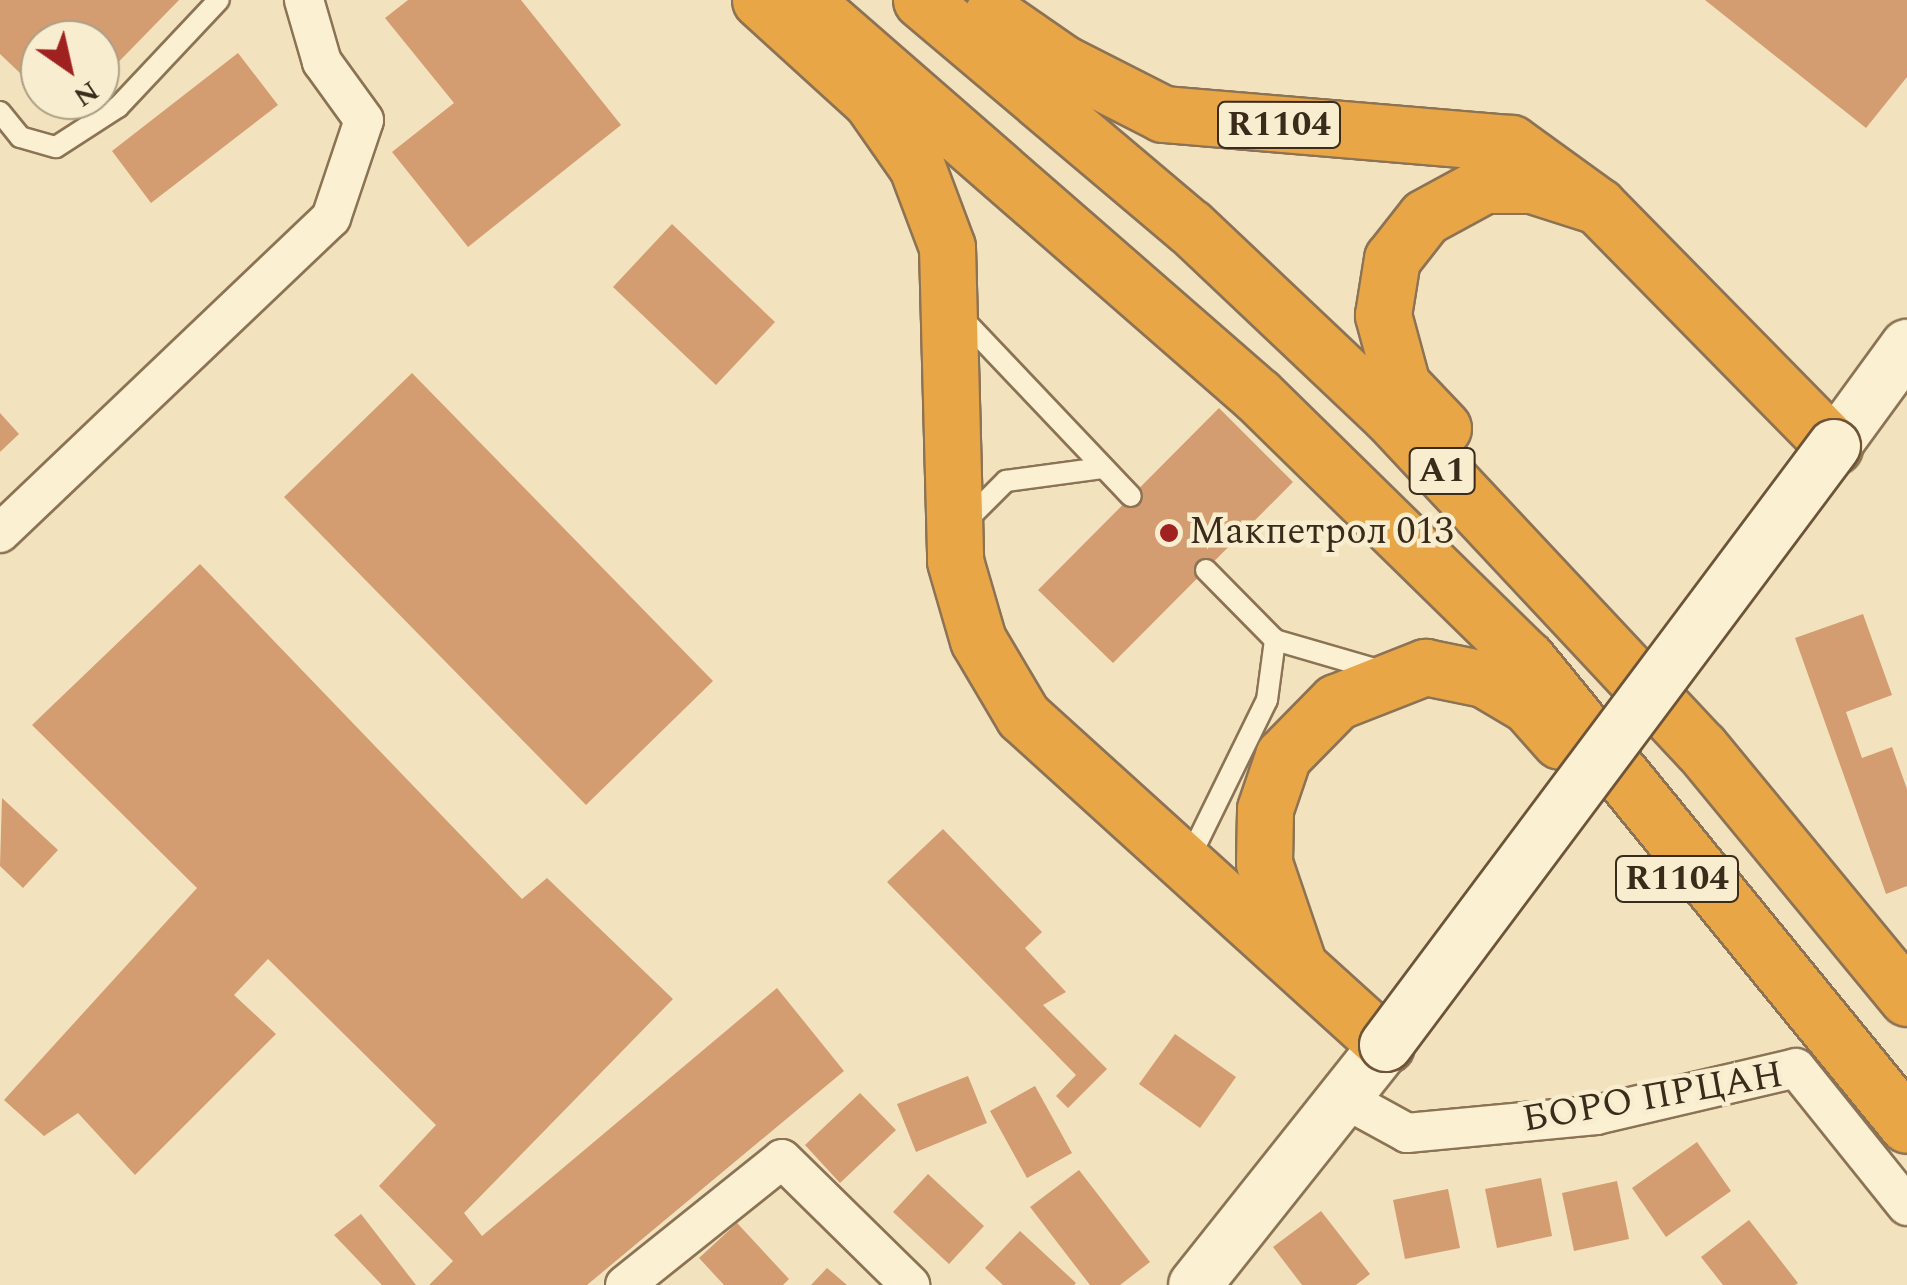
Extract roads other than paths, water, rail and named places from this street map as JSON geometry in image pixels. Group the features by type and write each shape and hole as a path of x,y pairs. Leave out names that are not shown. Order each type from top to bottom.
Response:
{"highway":[{"name":"R1104","path":"760,0 870,101 916,167 947,247 952,308 955,562 978,640 1022,716 1386,1045"},
{"name":"A1","path":"804,0 1244,384 1527,658 1907,1125"},
{"name":"A1","path":"921,0 1190,227 1388,414 1701,748 1907,998"},
{"name":"R1104","path":"972,0 1063,63 1163,114 1511,144 1598,206 1834,446"},
{"name":"R1104","path":"1598,206 1532,185 1484,185 1425,216 1392,259 1383,315 1402,385 1734,749 1907,962"},
{"name":"R1104","path":"1300,965 1264,862 1265,809 1283,756 1336,702 1394,674 1425,667 1484,680 1528,705 1622,811 1907,1171"}],"main road":[{"path":"1195,1285 1345,1100 1834,446 1898,375"}],"street":[{"path":"0,533 331,218 364,120 322,62 304,0"},
{"name":"БОРО ПРЦАН","path":"1345,1100 1407,1133 1596,1115 1796,1068 1907,1206"},
{"path":"625,1285 782,1159 910,1285"}],"lane":[{"path":"0,112 20,137 56,147 118,107 219,0"},
{"path":"952,308 1131,496"},
{"path":"955,562 967,516 1006,481 1102,468"},
{"path":"1206,570 1275,640 1394,674"},
{"path":"1186,867 1266,700 1275,640"}],"place":[{"name":"Макпетрол 013","path":"1169,533"}]}
